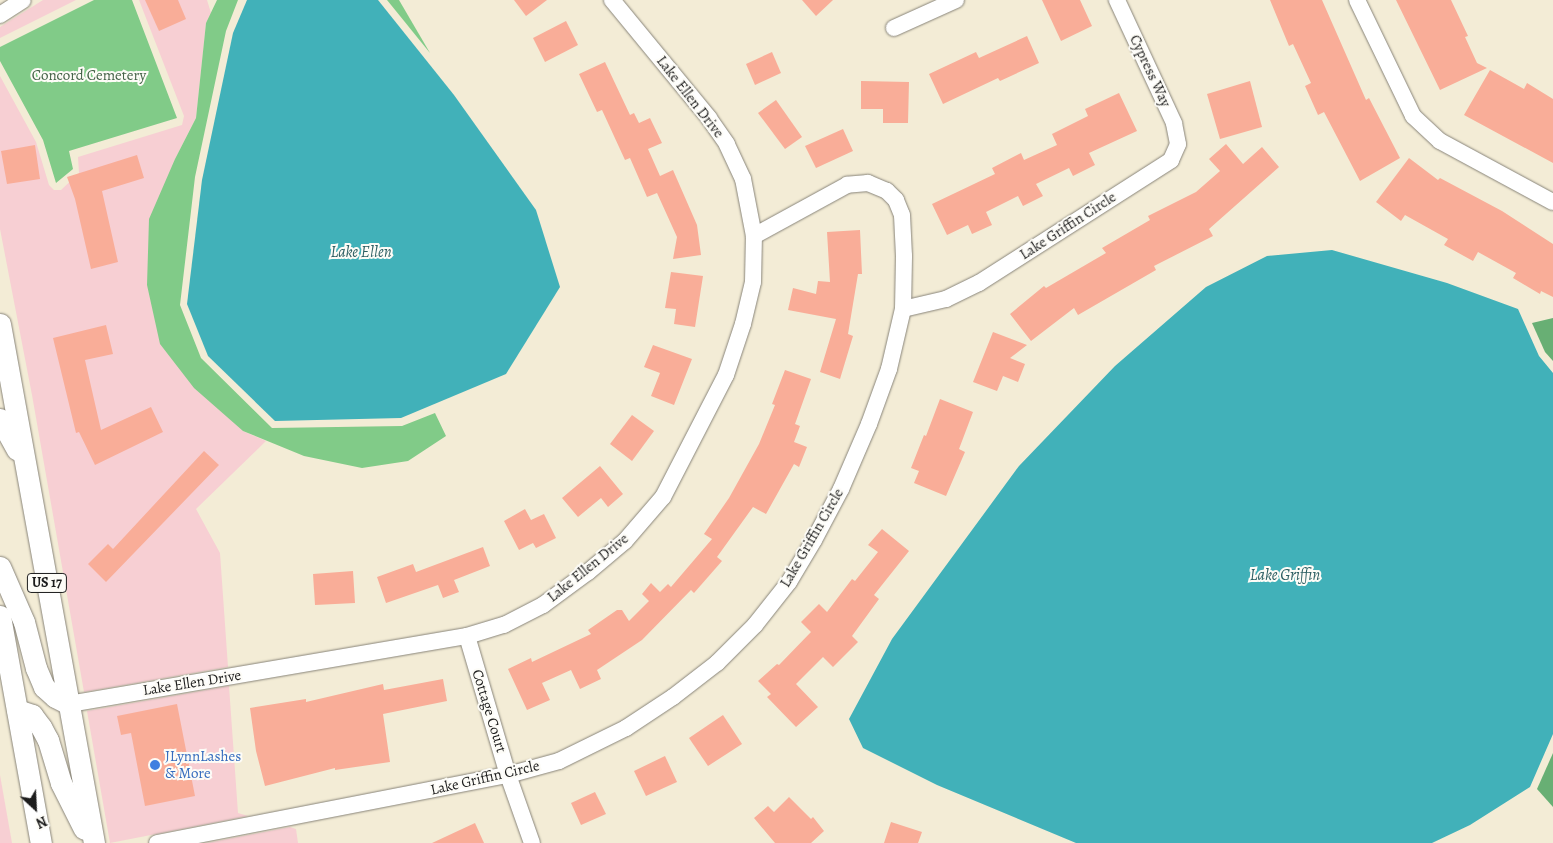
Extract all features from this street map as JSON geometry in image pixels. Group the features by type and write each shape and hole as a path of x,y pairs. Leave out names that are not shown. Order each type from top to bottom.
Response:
{"main road":[{"name":"US 17","path":"0,324 69,704 92,843"},
{"path":"0,419 26,466"},
{"path":"0,567 24,622 36,668 44,687 55,698 69,704"},
{"path":"0,616 41,843"},
{"path":"17,710 32,715 42,727 62,783 92,843"}],"street":[{"path":"0,15 23,0"},
{"name":"Lake Ellen Drive","path":"69,704 467,636 504,625 543,604 625,541 663,498 726,374 743,324 753,282 754,236 743,179 727,144 709,118 612,0"},
{"path":"894,28 956,0"},
{"name":"Cypress Way","path":"1117,0 1174,123 1178,144"},
{"path":"1357,0 1413,116 1440,141 1553,202"},
{"name":"Lake Griffin Circle","path":"157,843 508,775 559,760 626,728 717,663 754,625 789,582 841,489 890,369 902,308 946,299 979,284 1171,160 1178,144"},
{"path":"754,236 848,185 868,183 886,191 896,200 902,215 904,256 902,308"},
{"name":"Cottage Court","path":"467,636 508,775 532,843"}],"shaded area":[{"path":"43,0 76,0 0,38 0,27"},
{"path":"139,0 207,0 211,13 206,23 196,118 175,159 147,285 243,431 266,441 196,509 220,553 228,667 84,692 32,395 0,229 0,76 36,142 49,185 54,190 61,190 79,173 78,157 182,125 184,116"},
{"path":"229,686 238,813 248,816 110,843 87,711"},
{"path":"0,775 12,843 0,843"},
{"path":"290,827 296,829 298,843 207,843"}],"green space":[{"name":"Concord Cemetery","path":"94,0 132,0 177,118 69,151 73,169 56,183 43,140 0,61 0,47"},
{"path":"217,0 238,0 226,31 195,177 180,305 201,358 272,428 402,426 435,413 446,436 408,461 362,468 304,456 243,431 194,388 160,344 147,285 149,219 175,159 196,118 206,23"},
{"path":"387,0 399,0 430,53"},
{"path":"1553,318 1553,361 1545,352 1532,323"},
{"path":"1553,753 1553,807 1537,789"}],"water":[{"name":"Lake Ellen","path":"247,0 378,0 454,95 536,210 560,287 506,374 401,418 275,421 208,356 187,304 202,180 233,33"},
{"name":"Lake Griffin","path":"1332,250 1447,283 1518,309 1539,356 1553,373 1553,734 1530,787 1470,825 1432,843 1076,843 937,785 863,748 849,719 892,639 1019,466 1115,366 1206,287 1267,256"}],"building":[{"path":"145,0 178,0 186,19 159,31"},
{"path":"514,0 547,0 526,16"},
{"path":"802,0 833,0 816,16"},
{"path":"1042,0 1080,0 1092,26 1061,41"},
{"path":"1270,0 1322,0 1366,100 1369,98 1400,158 1360,181 1324,112 1318,115 1305,86 1311,83 1293,44 1289,46"},
{"path":"1396,0 1451,0 1468,36 1465,37 1477,63 1487,68 1440,90"},
{"path":"566,21 578,45 545,62 533,38"},
{"path":"1027,36 1039,63 1000,81 998,78 943,104 929,74 976,52 979,58"},
{"path":"772,52 781,73 755,85 746,64"},
{"path":"605,62 630,115 634,113 639,123 650,118 662,143 648,149 660,176 673,170 697,225 701,255 673,259 677,237 657,193 647,197 630,158 625,160 602,110 597,112 579,74"},
{"path":"1490,70 1524,89 1527,83 1553,99 1553,163 1464,115"},
{"path":"861,81 909,82 908,123 883,123 883,109 861,109"},
{"path":"1250,81 1262,127 1220,139 1207,94"},
{"path":"1119,93 1137,131 1089,153 1095,165 1073,176 1069,168 1036,184 1043,196 1023,206 1018,196 986,212 992,225 972,234 968,225 947,235 932,204 995,174 992,168 1021,153 1024,160 1057,145 1052,134 1088,116 1085,109"},
{"path":"776,100 802,137 785,149 758,113"},
{"path":"843,129 853,151 816,168 805,146"},
{"path":"1226,144 1243,164 1262,147 1279,167 1209,229 1213,236 1154,266 1156,270 1078,315 1074,308 1031,341 1010,314 1044,286 1046,288 1106,253 1102,248 1150,220 1148,216 1196,192 1220,171 1209,159"},
{"path":"35,145 40,179 7,184 1,151"},
{"path":"137,155 144,178 102,191 118,262 91,269 75,199 67,177"},
{"path":"1409,158 1438,180 1440,178 1502,211 1553,244 1553,297 1541,291 1540,294 1513,278 1516,273 1478,252 1473,261 1444,245 1448,239 1405,215 1401,221 1376,202"},
{"path":"860,230 862,274 858,274 848,334 853,336 840,379 820,372 836,319 788,310 793,288 816,294 818,281 830,282 827,232"},
{"path":"671,272 703,276 695,327 674,324 676,309 665,308"},
{"path":"106,325 113,354 85,360 101,430 151,407 163,432 95,465 79,432 76,433 53,338"},
{"path":"993,332 1027,345 1010,358 1025,364 1018,382 1003,376 997,391 973,382"},
{"path":"653,345 692,359 674,405 651,396 660,373 644,367"},
{"path":"785,370 811,379 795,424 800,426 794,442 807,447 799,467 794,464 766,514 753,507 717,557 722,561 694,593 691,590 642,640 597,670 601,679 580,689 571,670 542,683 550,700 527,710 508,669 531,658 532,662 591,634 588,630 617,610 622,610 629,621 649,601 642,594 651,583 660,592 668,584 671,587 712,539 704,534 729,498 759,444 775,405 772,404"},
{"path":"940,399 973,412 959,449 965,452 946,496 914,483 919,471 911,468"},
{"path":"632,415 654,431 632,461 610,444"},
{"path":"204,451 219,465 106,582 88,564 108,544 113,549"},
{"path":"600,466 623,494 608,507 601,498 578,517 562,498"},
{"path":"525,509 531,520 544,514 556,538 536,548 533,543 519,550 504,521"},
{"path":"882,529 909,551 874,595 879,599 852,636 858,642 833,667 823,657 796,684 818,707 796,727 767,697 771,694 758,681 777,664 779,665 811,632 801,622 819,604 827,612 852,579 855,581 878,552 868,545"},
{"path":"483,547 490,566 454,580 459,592 443,598 438,585 386,603 377,577 413,564 416,572"},
{"path":"353,571 355,603 315,605 313,574"},
{"path":"443,679 447,701 383,714 390,762 335,770 335,768 265,786 256,751 250,708 306,699 306,702 383,684 384,690"},
{"path":"177,704 195,796 145,806 131,733 121,735 117,716"},
{"path":"723,715 742,744 708,766 689,738"},
{"path":"665,756 677,782 646,796 634,771"},
{"path":"595,792 606,814 581,825 571,803"},
{"path":"789,797 811,819 813,817 824,831 811,843 775,843 754,818 768,806 774,812"},
{"path":"891,822 922,832 918,843 884,843"},
{"path":"475,823 484,843 432,843"}],"place":[{"name":"JLynnLashes & More","path":"155,765"}]}
